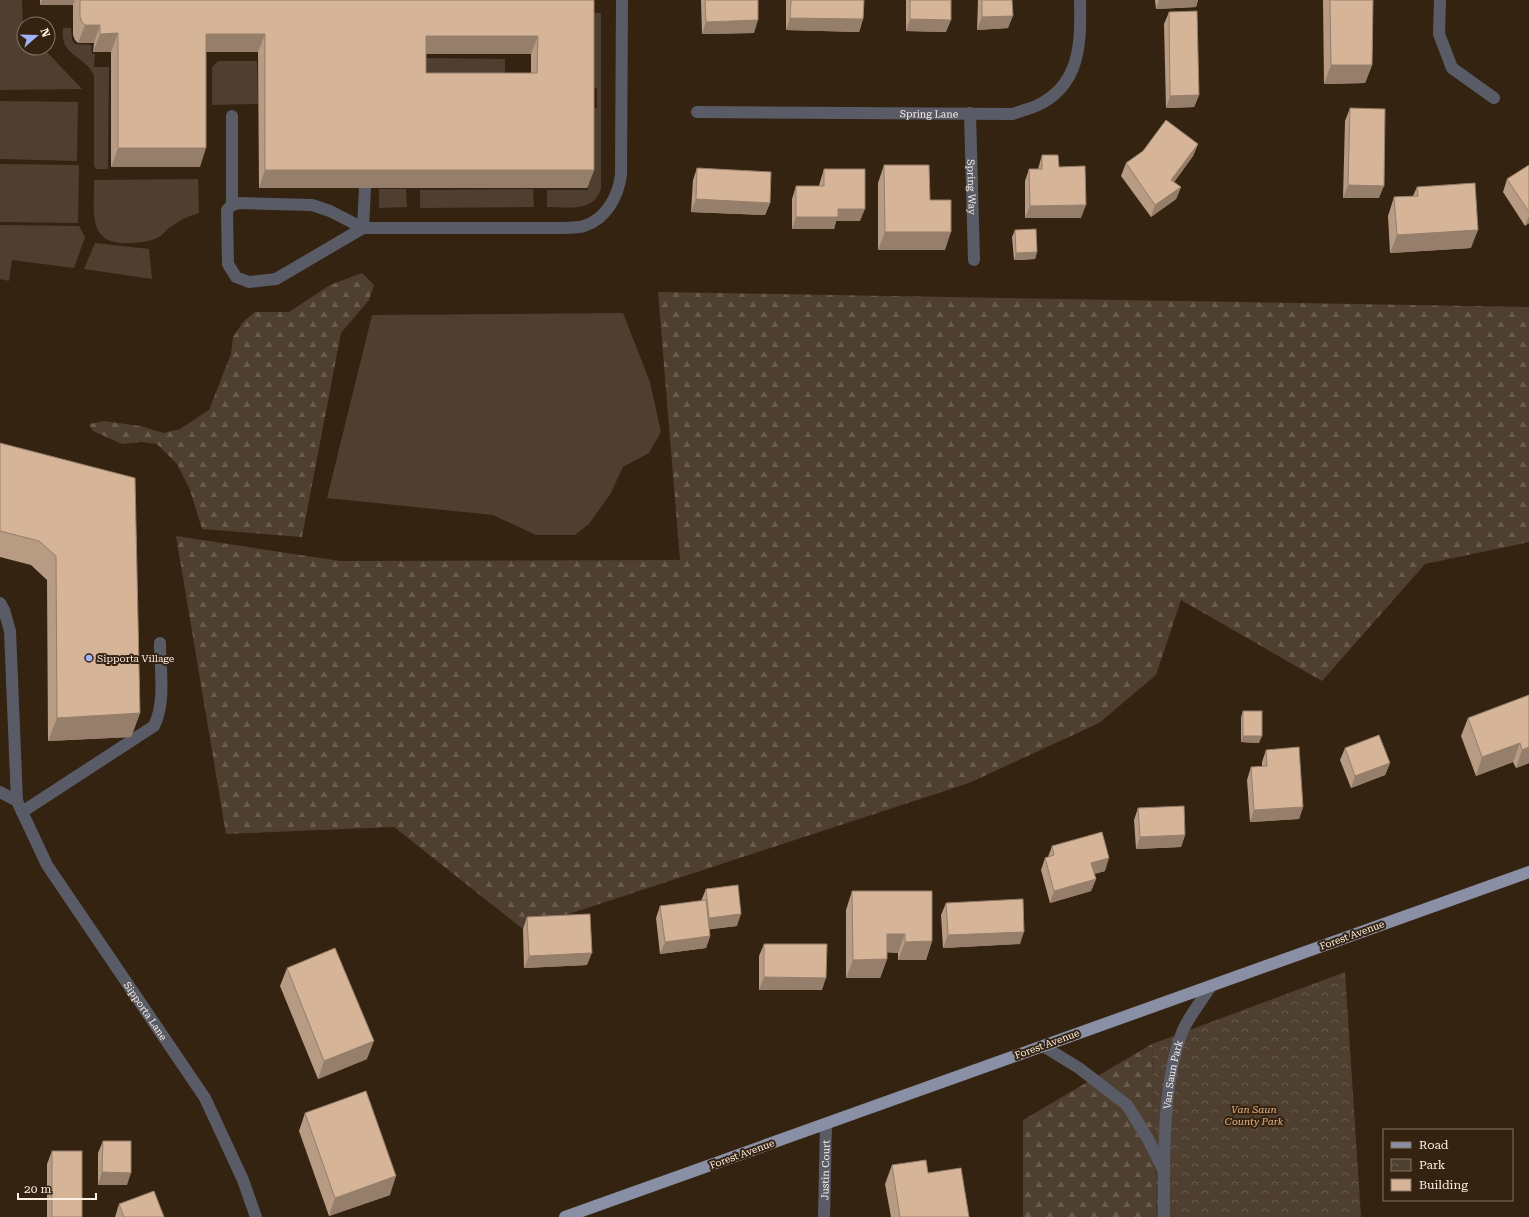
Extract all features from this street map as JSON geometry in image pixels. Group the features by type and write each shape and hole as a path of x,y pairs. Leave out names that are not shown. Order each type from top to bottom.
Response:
{"main road":[{"name":"Forest Avenue","path":"565,1217 1529,872"}],"street":[{"path":"363,228 276,279 249,282 236,277 228,264 227,210 232,205 240,203 312,205 330,211 363,228 565,228 583,226 600,217 619,190 621,175 622,0"},
{"name":"Spring Lane","path":"697,112 1013,114 1037,106 1056,92 1071,74 1078,55 1081,34 1080,0"},
{"path":"1440,0 1439,34 1452,68 1494,98"},
{"name":"Spring Way","path":"970,113 974,260"},
{"path":"232,116 232,205"},
{"path":"363,228 365,188"},
{"path":"0,603 4,610 10,631 20,806"},
{"path":"20,806 154,726 158,718 161,699 160,643"},
{"path":"0,792 20,806"},
{"name":"Sipporta Lane","path":"20,806 47,865 205,1098 243,1180 256,1217"},
{"name":"Van Saun Park","path":"1164,1217 1164,1172 1170,1079 1184,1030 1211,986"},
{"name":"Van Saun Park","path":"1043,1046 1079,1068 1127,1105 1148,1139 1164,1172"},
{"name":"Justin Court","path":"824,1217 826,1124"}],"green space":[{"path":"0,0 22,0 23,16 16,16 16,56 51,56 82,89 0,90"},
{"path":"588,13 601,13 601,188 598,196 593,202 587,205 571,208 547,207 547,190 588,190 588,108 597,108 597,88 588,88"},
{"path":"63,28 71,28 72,40 75,44 91,45 92,54 95,54 94,67 109,67 108,169 96,169 94,166 94,76 90,69 65,45"},
{"path":"422,58 505,59 505,85 422,88"},
{"path":"218,61 257,61 258,104 212,105 212,67"},
{"path":"0,101 78,102 77,161 0,159"},
{"path":"0,164 79,165 78,223 0,222"},
{"path":"198,179 199,213 176,223 159,237 139,242 114,242 105,238 99,231 94,213 94,180"},
{"path":"379,189 406,189 407,207 379,208"},
{"path":"533,189 534,207 420,208 420,190"},
{"path":"0,225 79,226 85,237 74,268 12,260 9,281 0,279"},
{"path":"95,243 149,249 152,279 84,269"},
{"path":"362,273 374,285 369,300 341,333 302,537 202,529 190,490 177,464 157,444 141,442 122,444 93,431 89,424 104,421 140,426 164,433 180,429 209,410 231,354 233,337 243,322 255,312 289,312 330,285"},
{"path":"658,292 1529,307 1529,542 1425,564 1322,681 1181,600 1156,675 1099,723 969,783 523,929 394,827 226,834 176,536 340,561 680,560"},
{"path":"623,313 650,382 661,432 649,453 623,467 611,493 589,524 575,535 536,535 493,515 327,498 372,315"},
{"name":"Van Saun County Park","path":"1345,972 1361,1217 1157,1217 1152,1044"},
{"path":"1152,1044 1157,1217 1023,1217 1023,1120"}],"building":[{"path":"80,0 594,0 594,170 265,170 265,34 206,34 206,148 118,148 118,33 100,34 100,25 85,25 80,17","holes":["426,36 538,36 537,73 426,73"]},
{"path":"705,0 758,0 758,20 706,22"},
{"path":"791,0 864,0 863,19 790,18"},
{"path":"910,0 951,0 951,20 910,19"},
{"path":"982,0 1012,0 1013,16 982,17"},
{"path":"1330,0 1373,0 1372,65 1331,65"},
{"path":"1197,11 1199,95 1170,96 1169,12"},
{"path":"1350,108 1385,109 1384,186 1348,185"},
{"path":"1166,120 1198,144 1171,180 1181,187 1155,205 1126,163 1143,151"},
{"path":"1042,155 1058,155 1059,167 1085,166 1086,205 1030,206 1029,169 1042,169"},
{"path":"884,165 929,165 930,200 951,200 951,232 885,232"},
{"path":"1529,165 1529,212 1507,179"},
{"path":"697,168 771,172 770,203 696,199"},
{"path":"824,169 865,169 865,209 838,209 838,217 796,217 796,186 824,186"},
{"path":"1475,183 1478,230 1397,235 1394,197 1418,196 1417,187"},
{"path":"1036,229 1037,252 1016,253 1015,230"},
{"name":"Sipporta Village","path":"0,443 135,478 140,713 57,718 56,556 39,541 0,531"},
{"path":"1529,695 1529,747 1522,750 1520,743 1482,757 1468,718"},
{"path":"1243,711 1262,711 1262,736 1243,736"},
{"path":"1379,735 1390,763 1355,776 1345,748"},
{"path":"1299,747 1303,807 1254,810 1251,767 1267,766 1266,750"},
{"path":"1184,806 1185,835 1140,837 1138,808"},
{"path":"1102,832 1109,858 1091,863 1096,879 1054,891 1045,858 1054,855 1052,846"},
{"path":"738,885 741,914 709,918 706,889"},
{"path":"852,891 932,891 932,941 905,942 905,934 887,934 887,959 853,960"},
{"path":"1023,899 1024,932 948,935 946,903"},
{"path":"706,900 710,936 665,942 660,906"},
{"path":"590,914 592,953 529,956 527,917"},
{"path":"764,944 827,944 826,978 764,977"},
{"path":"335,948 374,1041 324,1061 287,968"},
{"path":"366,1091 396,1176 335,1198 305,1113"},
{"path":"103,1141 131,1141 131,1173 102,1172"},
{"path":"52,1151 82,1151 82,1217 52,1217"},
{"path":"926,1160 928,1173 961,1168 969,1217 900,1217 892,1165"},
{"path":"154,1191 164,1217 124,1217 119,1204"}],"place":[{"name":"Sipporta Village","path":"89,658"}]}
